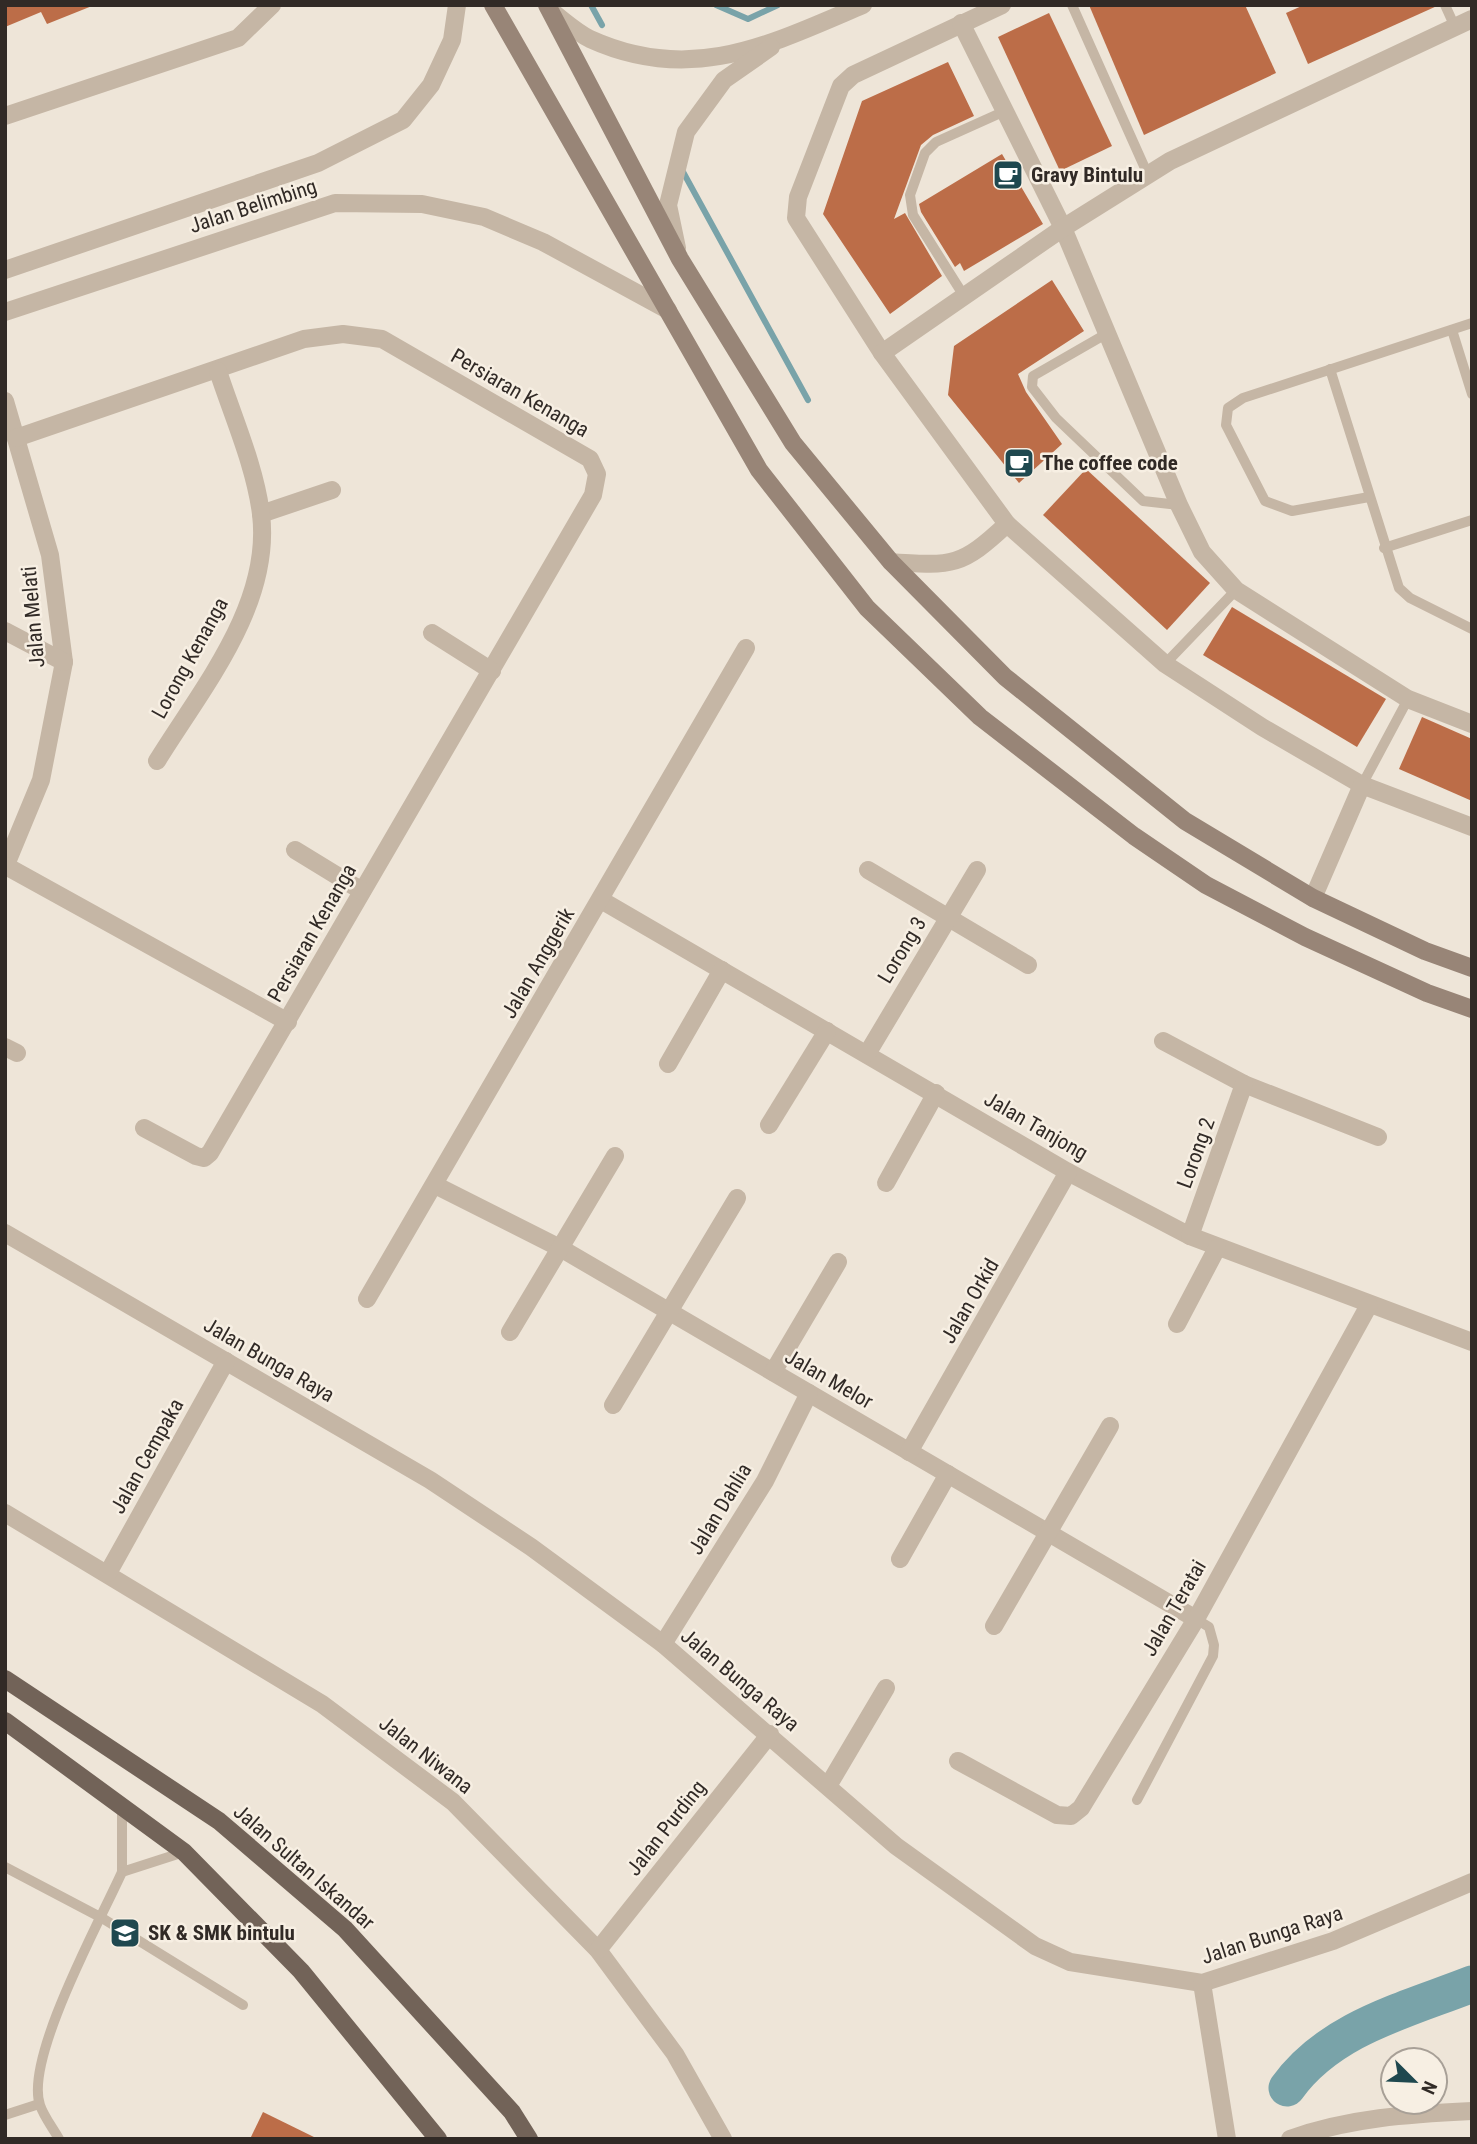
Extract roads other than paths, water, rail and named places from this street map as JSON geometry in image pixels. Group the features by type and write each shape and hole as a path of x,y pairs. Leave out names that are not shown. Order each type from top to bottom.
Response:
{"main road":[{"path":"493,5 760,470 867,608 980,717 1134,836 1206,886 1305,937 1427,993 1472,1009"},
{"path":"549,8 680,259 793,443 891,562 1005,677 1185,821 1313,898 1425,951 1472,968"},
{"name":"Jalan Sultan Iskandar","path":"5,1679 219,1821 345,1929 512,2112 528,2139"},
{"path":"5,1721 184,1852 302,1970 438,2139"}],"street":[{"path":"5,116 237,38 272,5"},
{"name":"Jalan Belimbing","path":"5,270 318,163 403,120 431,85 452,40 457,5"},
{"path":"549,8 589,38 635,55 681,62 720,56 780,40 863,5"},
{"path":"1002,5 853,75 841,86 798,197 796,218 881,353 1007,524 1165,664 1262,727 1362,785 1472,827"},
{"path":"881,353 1063,228 1170,161 1472,19"},
{"path":"961,23 1063,228 1179,505 1202,552 1236,590 1408,699 1472,724"},
{"path":"680,259 668,205 686,132 724,80 780,40"},
{"name":"Jalan Belimbing","path":"5,312 335,203 422,204 484,217 543,242 668,310"},
{"name":"Persiaran Kenanga","path":"16,439 304,339 343,334 382,339 590,459 597,474 593,495 210,1153 204,1158 196,1156 144,1128"},
{"name":"Lorong Kenanga","path":"157,761 230,642 247,605 262,541 261,514 218,371"},
{"name":"Jalan Melati","path":"5,401 50,555 64,662 41,780 5,867"},
{"path":"261,514 332,490"},
{"path":"891,562 942,565 976,553 1007,524"},
{"path":"5,631 64,662"},
{"path":"432,633 492,671"},
{"name":"Jalan Anggerik","path":"367,1299 746,648"},
{"path":"1313,898 1362,785"},
{"path":"295,850 362,891"},
{"name":"Persiaran Kenanga","path":"5,867 288,1022"},
{"path":"868,870 1028,965"},
{"name":"Lorong 3","path":"867,1054 977,870"},
{"name":"Jalan Tanjong","path":"601,901 1068,1172 1191,1236 1216,1248 1472,1342"},
{"path":"668,1063 722,970"},
{"path":"769,1125 827,1031"},
{"path":"1163,1041 1244,1084 1378,1137"},
{"name":"Lorong 2","path":"1191,1236 1244,1084"},
{"path":"886,1183 936,1093"},
{"path":"510,1332 562,1249 615,1156"},
{"name":"Jalan Orkid","path":"909,1452 1068,1172"},
{"name":"Jalan Melor","path":"435,1185 562,1249 1196,1619"},
{"path":"612,1405 737,1198"},
{"name":"Jalan Bunga Raya","path":"5,1233 430,1480 531,1547 663,1644 896,1846 1035,1946 1070,1962 1202,1983 1333,1941 1472,1882"},
{"path":"1177,1324 1216,1248"},
{"path":"773,1372 838,1262"},
{"name":"Jalan Teratai","path":"958,1761 1057,1815 1071,1816 1081,1808 1196,1619 1369,1305"},
{"name":"Jalan Cempaka","path":"108,1573 226,1361"},
{"name":"Jalan Dahlia","path":"663,1644 765,1481 809,1393"},
{"path":"994,1626 1110,1426"},
{"path":"900,1559 948,1474"},
{"name":"Jalan Niwana","path":"5,1513 322,1704 453,1802 598,1950 675,2054 723,2139"},
{"path":"828,1786 886,1688"},
{"name":"Jalan Purding","path":"598,1950 770,1734"},
{"path":"1202,1983 1227,2139"},
{"path":"1290,2139 1314,2130 1391,2116 1472,2111"}],"lane":[{"path":"1072,5 1149,175"},
{"path":"1445,5 1455,27"},
{"path":"964,296 913,215 910,195 920,163 936,142 1004,111"},
{"path":"1369,497 1292,511 1265,501 1226,425 1228,408 1243,398 1472,323"},
{"path":"1451,330 1472,394"},
{"path":"1106,334 1032,376 1032,387 1056,418 1143,501 1179,505"},
{"path":"1330,369 1384,548 1399,588 1410,598 1472,629"},
{"path":"1384,548 1472,520"},
{"path":"1165,664 1236,590"},
{"path":"1362,785 1408,699"},
{"path":"1137,1800 1213,1657 1214,1645 1209,1627 1196,1619"},
{"path":"59,2139 39,2104 39,2072 51,2027 122,1872 122,1805"},
{"path":"122,1872 184,1852"},
{"path":"5,1867 102,1917 243,2005"},
{"path":"5,2115 39,2104"}],"waterway":[{"path":"591,5 602,25"},
{"path":"716,5 748,19 778,5"},
{"path":"682,170 808,400"},
{"path":"1287,2088 1305,2067 1347,2036 1371,2023 1472,1984"}],"place":[{"name":"Gravy Bintulu","path":"1008,175"},
{"name":"The coffee code","path":"1019,463"},
{"name":"SK & SMK bintulu","path":"125,1933"}]}
